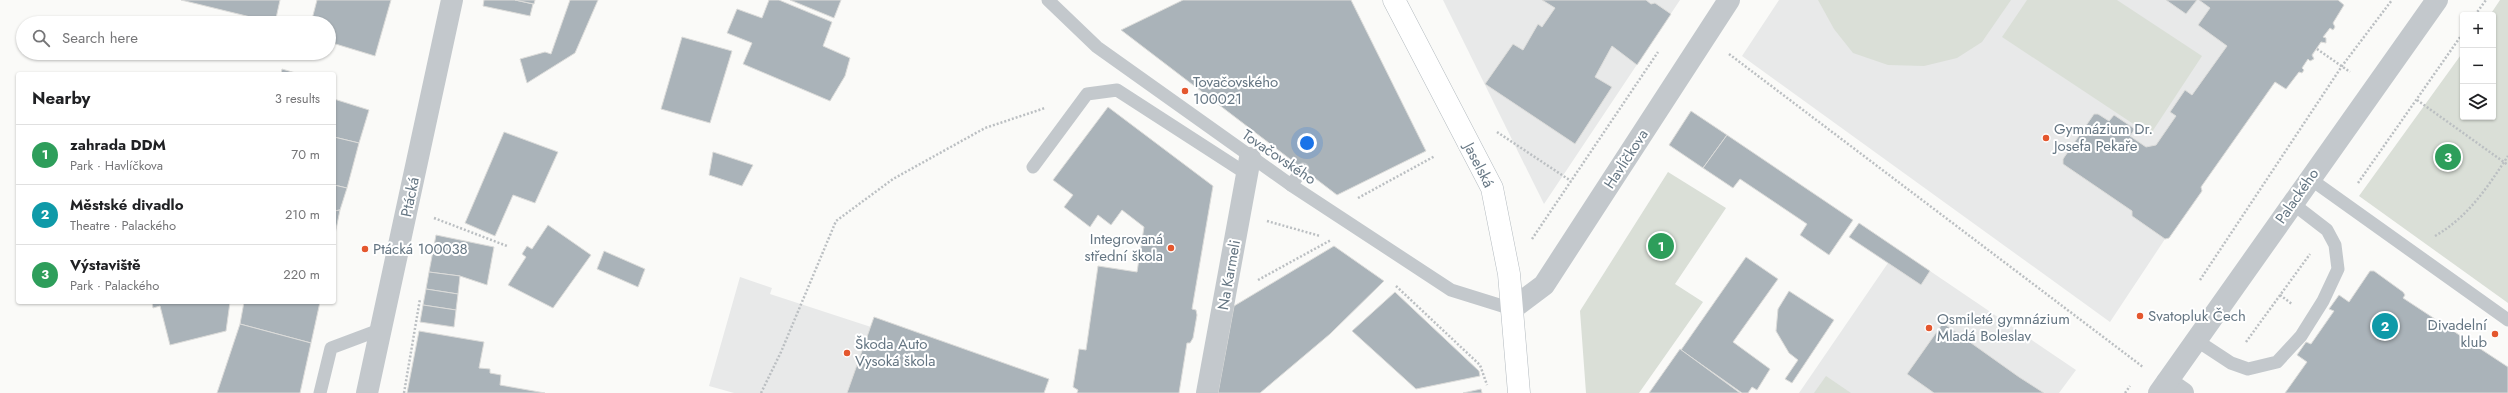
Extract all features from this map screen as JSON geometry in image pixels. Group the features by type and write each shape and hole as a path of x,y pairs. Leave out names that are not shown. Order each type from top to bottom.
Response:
{"street":[{"name":"Ptácká","path":"367,393 379,330 452,0"},
{"name":"Jaselská","path":"1394,0 1492,188 1508,274 1519,393"},
{"name":"Havlíčkova","path":"1512,309 1544,284 1729,0"},
{"name":"Palackého","path":"2170,389 2196,340 2309,178 2437,0"},
{"name":"Na Karmeli","path":"1207,393 1248,166"}],"lane":[{"name":"Tovačovského","path":"1048,0 1097,47 1248,166 1291,185 1451,290 1512,309"},
{"path":"1033,167 1087,94 1117,90 1248,166"},
{"path":"1291,185 1303,169"},
{"path":"2309,178 2508,320"},
{"path":"2196,340 2231,363 2248,369 2277,362 2301,336 2323,301 2338,269 2335,245 2327,230 2292,203"},
{"path":"320,393 331,348 379,330"}],"path":[{"path":"2199,282 2342,66 2392,0"},
{"path":"2477,12 2486,0"},
{"path":"2357,185 2460,37"},
{"path":"1508,274 1662,45"},
{"path":"2317,49 2373,89"},
{"path":"1726,52 2143,367 2170,389"},
{"path":"761,393 781,352 836,221 893,179 985,128 1087,94"},
{"path":"2417,100 2508,165"},
{"path":"1494,129 1571,181"},
{"path":"1358,198 1435,156"},
{"path":"2410,250 2452,226 2476,202 2508,156"},
{"path":"1225,299 1333,240 1240,213"},
{"path":"441,219 507,246"},
{"path":"2243,346 2314,249"},
{"path":"1394,284 1480,365 1490,393"},
{"path":"2143,367 2147,360"}],"shaded area":[{"path":"1443,0 1680,0 1544,204"},
{"name":"Gymnázium Dr. Josefa Pekaře","path":"1779,0 2338,0 2344,5 2333,23 2335,27 2333,30 2330,28 2324,37 2326,38 2326,43 2321,42 2313,55 2314,59 2310,61 2308,59 2302,68 2304,70 2302,73 2298,72 2286,89 2275,82 2201,187 2202,191 2169,238 2165,239 2110,322 1742,56"},
{"path":"1818,0 2011,0 1982,42 1957,58 1924,66 1888,65 1853,53 1834,29"},
{"path":"2027,0 2117,0 2202,56 2150,135 2002,37"},
{"path":"2500,0 2508,0 2508,303 2359,196 2460,56 2460,120 2496,120 2496,12 2492,12"},
{"path":"1668,172 1726,208 1675,284 1703,302 1639,393 1586,393 1580,311"},
{"name":"Osmileté gymnázium Mladá Boleslav","path":"1888,263 1921,285 1930,271 2076,370 2059,393 1799,393"},
{"name":"Škoda Auto Vysoká škola","path":"740,277 772,288 770,294 871,327 874,317 1049,379 1044,393 734,393 709,386"},
{"path":"1826,376 1851,393 1814,393"}],"building":[{"path":"181,0 280,0 277,16 246,16"},
{"path":"317,0 391,0 375,56 336,44 336,16 313,16"},
{"path":"484,0 515,0 533,4 530,16 483,6"},
{"path":"515,0 535,0 534,4"},
{"path":"570,0 598,0 575,53 527,83 520,59 545,52 551,54"},
{"path":"769,0 779,0 832,22 823,46 850,58 845,76 830,101 743,64 752,43 727,33 737,9 762,18"},
{"path":"790,0 841,0 834,18"},
{"path":"1183,0 1351,0 1426,151 1337,195 1121,30"},
{"path":"1542,0 1646,0 1651,4 1655,3 1671,14 1637,65 1612,46 1595,77 1612,87 1575,144 1485,84 1513,44 1523,50 1538,24 1542,27 1555,8"},
{"path":"2166,0 2197,0 2186,14"},
{"path":"2199,0 2338,0 2344,5 2333,23 2335,27 2333,30 2330,28 2323,37 2326,38 2326,43 2321,42 2312,55 2314,59 2310,61 2308,59 2302,68 2304,70 2302,73 2299,72 2286,89 2275,82 2201,187 2202,191 2169,238 2165,239 2132,216 2132,211 2063,164 2063,159 2094,114 2098,114 2109,121 2114,115 2135,129 2130,136 2146,147 2156,145 2176,116 2170,112 2185,90 2192,95 2227,46 2198,25 2210,8"},
{"path":"682,37 732,51 710,123 661,109"},
{"path":"282,69 292,72 281,72"},
{"path":"336,100 369,110 359,143 336,137"},
{"name":"Integrovaná střední škola","path":"1108,107 1213,186 1192,309 1196,310 1197,315 1193,338 1190,343 1187,343 1179,393 1077,393 1078,390 1073,387 1079,349 1086,350 1098,266 1137,272 1144,227 1122,210 1111,225 1098,215 1090,227 1064,207 1073,195 1053,180"},
{"path":"1691,111 1727,135 1703,168 1669,145"},
{"path":"504,132 558,152 535,203 513,195 495,236 465,223"},
{"path":"1727,135 1853,220 1829,255 1800,235 1807,224 1740,179 1733,188 1703,168"},
{"path":"336,137 359,143 347,188 336,185"},
{"path":"713,152 753,165 742,186 709,175"},
{"path":"336,185 347,188 340,210 336,211"},
{"path":"340,210 336,229 336,211"},
{"path":"1859,223 1930,271 1921,285 1849,237"},
{"path":"548,225 591,255 553,308 508,285 526,257 522,254 527,246 532,249"},
{"path":"436,235 494,247 487,285 460,276 429,272"},
{"path":"1334,246 1384,281 1330,334 1260,393 1218,393 1234,306"},
{"path":"604,251 645,269 638,287 597,269"},
{"path":"1746,257 1778,279 1733,342 1770,369 1757,390 1752,387 1748,393 1742,393 1681,350"},
{"path":"2370,271 2374,271 2403,292 2405,295 2403,298 2508,367 2508,393 2285,393 2307,362 2297,355 2306,342 2311,344 2334,311 2329,309 2339,295 2349,302"},
{"path":"429,272 460,276 458,294 426,289"},
{"path":"426,289 458,294 456,310 423,305"},
{"path":"1789,291 1834,320 1792,383 1785,379 1798,360 1789,353 1776,331 1778,309"},
{"path":"1395,292 1479,371 1480,376 1416,389 1352,331"},
{"path":"152,304 230,304 226,331 170,345 160,306 153,308"},
{"path":"244,304 320,304 311,343 240,324"},
{"path":"423,305 456,310 454,327 420,322"},
{"path":"874,317 1049,379 1044,393 847,393"},
{"path":"1943,323 2044,393 1934,393 1907,374"},
{"path":"240,324 311,343 300,393 217,393"},
{"path":"419,331 484,342 479,368 490,369 490,373 501,375 500,385 545,393 407,393"},
{"path":"1680,349 1740,393 1649,393"},
{"path":"1481,389 1482,393 1463,393"}],"place":[{"name":"Tovačovského 100021","path":"1185,91"},
{"name":"Gymnázium Dr. Josefa Pekaře","path":"2046,138"},
{"name":"Výstaviště","path":"2448,157"},
{"name":"zahrada DDM","path":"1661,246"},
{"name":"Integrovaná střední škola","path":"1171,248"},
{"name":"Ptácká 100038","path":"365,249"},
{"name":"Svatopluk Čech","path":"2140,316"},
{"name":"Městské divadlo","path":"2385,326"},
{"name":"Osmileté gymnázium Mladá Boleslav","path":"1929,328"},
{"name":"Divadelní klub","path":"2495,334"},
{"name":"Škoda Auto Vysoká škola","path":"847,353"}]}
